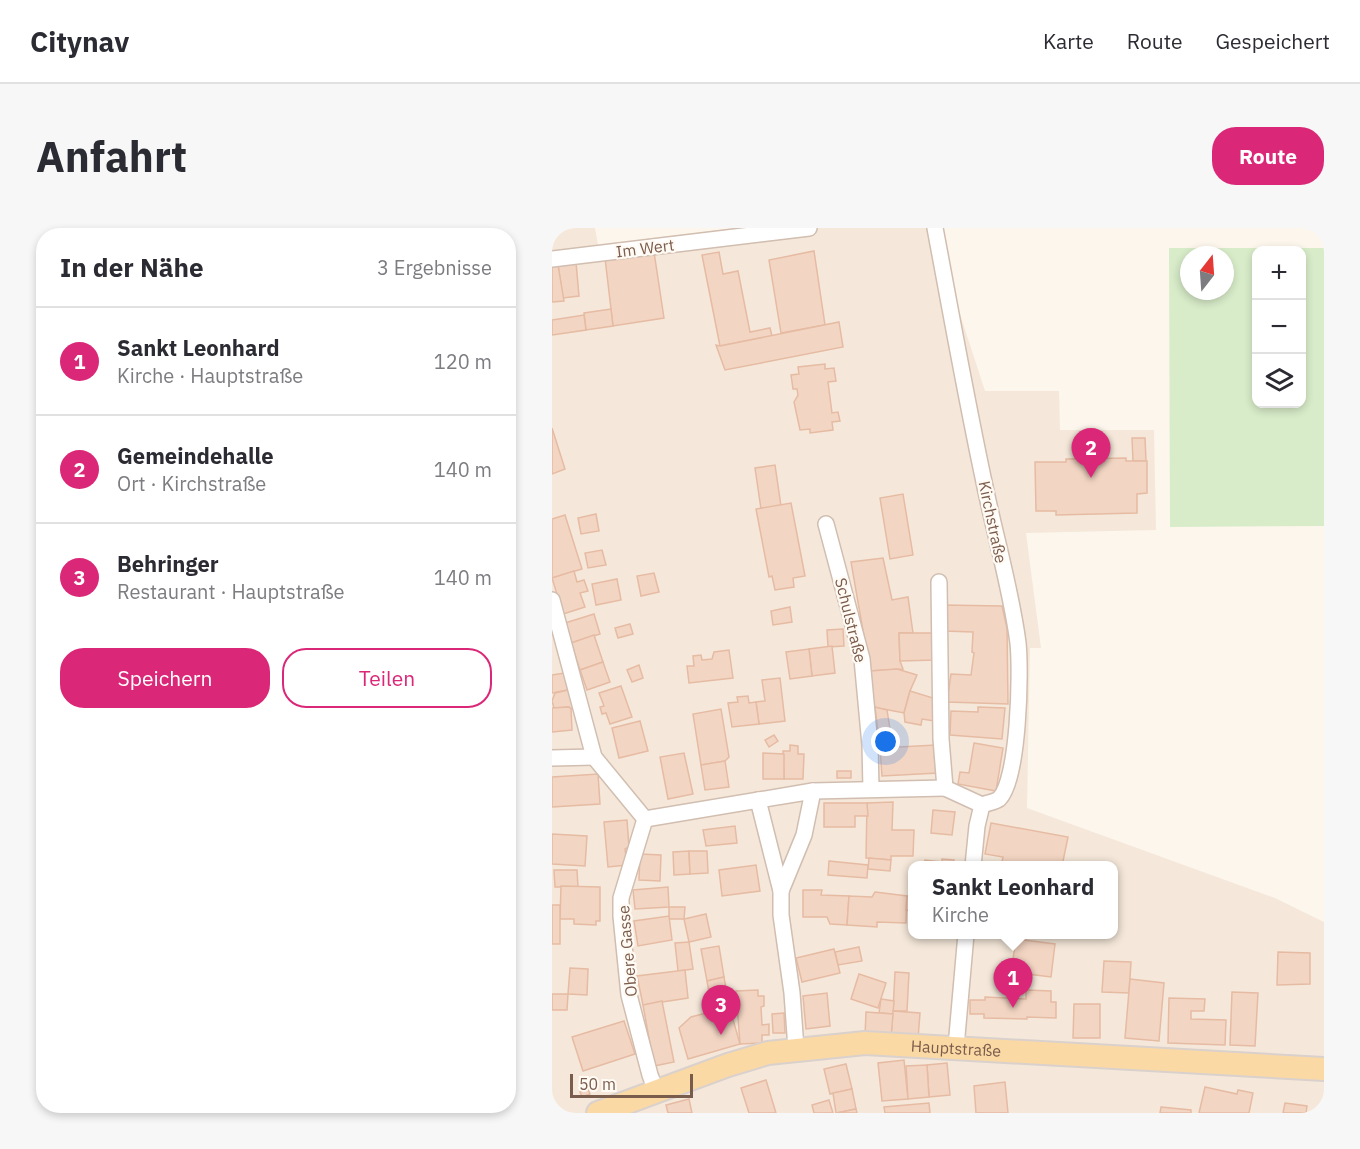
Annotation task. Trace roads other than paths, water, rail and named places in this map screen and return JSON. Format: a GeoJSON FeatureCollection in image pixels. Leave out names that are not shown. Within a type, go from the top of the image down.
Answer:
{"type":"FeatureCollection","features":[{"type":"Feature","properties":{"kind":"main road","name":"Hauptstraße"},"geometry":{"type":"LineString","coordinates":[[598,1113],[758,1056],[796,1049],[865,1042],[1324,1070]]}},
{"type":"Feature","properties":{"kind":"street","name":"Im Wert"},"geometry":{"type":"LineString","coordinates":[[552,259],[809,228]]}},
{"type":"Feature","properties":{"kind":"street","name":"Kirchstraße"},"geometry":{"type":"LineString","coordinates":[[935,228],[1018,645],[1019,693],[1014,755],[1006,787],[998,800],[982,805]]}},
{"type":"Feature","properties":{"kind":"street","name":"Schulstraße"},"geometry":{"type":"LineString","coordinates":[[826,524],[862,659],[870,745],[871,789]]}},
{"type":"Feature","properties":{"kind":"street"},"geometry":{"type":"LineString","coordinates":[[939,582],[941,739],[945,788]]}},
{"type":"Feature","properties":{"kind":"street"},"geometry":{"type":"LineString","coordinates":[[552,600],[594,756],[645,819],[813,791],[945,788],[982,805],[974,861]]}},
{"type":"Feature","properties":{"kind":"street"},"geometry":{"type":"LineString","coordinates":[[552,758],[594,756]]}},
{"type":"Feature","properties":{"kind":"street"},"geometry":{"type":"LineString","coordinates":[[781,891],[804,835],[813,791]]}},
{"type":"Feature","properties":{"kind":"street"},"geometry":{"type":"LineString","coordinates":[[758,800],[781,891],[781,915],[792,993],[796,1049]]}},
{"type":"Feature","properties":{"kind":"street","name":"Obere Gasse"},"geometry":{"type":"LineString","coordinates":[[645,819],[621,898],[621,916],[629,995],[656,1091]]}},
{"type":"Feature","properties":{"kind":"street"},"geometry":{"type":"LineString","coordinates":[[956,1047],[966,939]]}},
{"type":"Feature","properties":{"kind":"place","name":"Gemeindehalle"},"geometry":{"type":"Point","coordinates":[1091,478]}},
{"type":"Feature","properties":{"kind":"place","name":"Sankt Leonhard"},"geometry":{"type":"Point","coordinates":[1013,1008]}},
{"type":"Feature","properties":{"kind":"place","name":"Behringer"},"geometry":{"type":"Point","coordinates":[721,1035]}}]}
